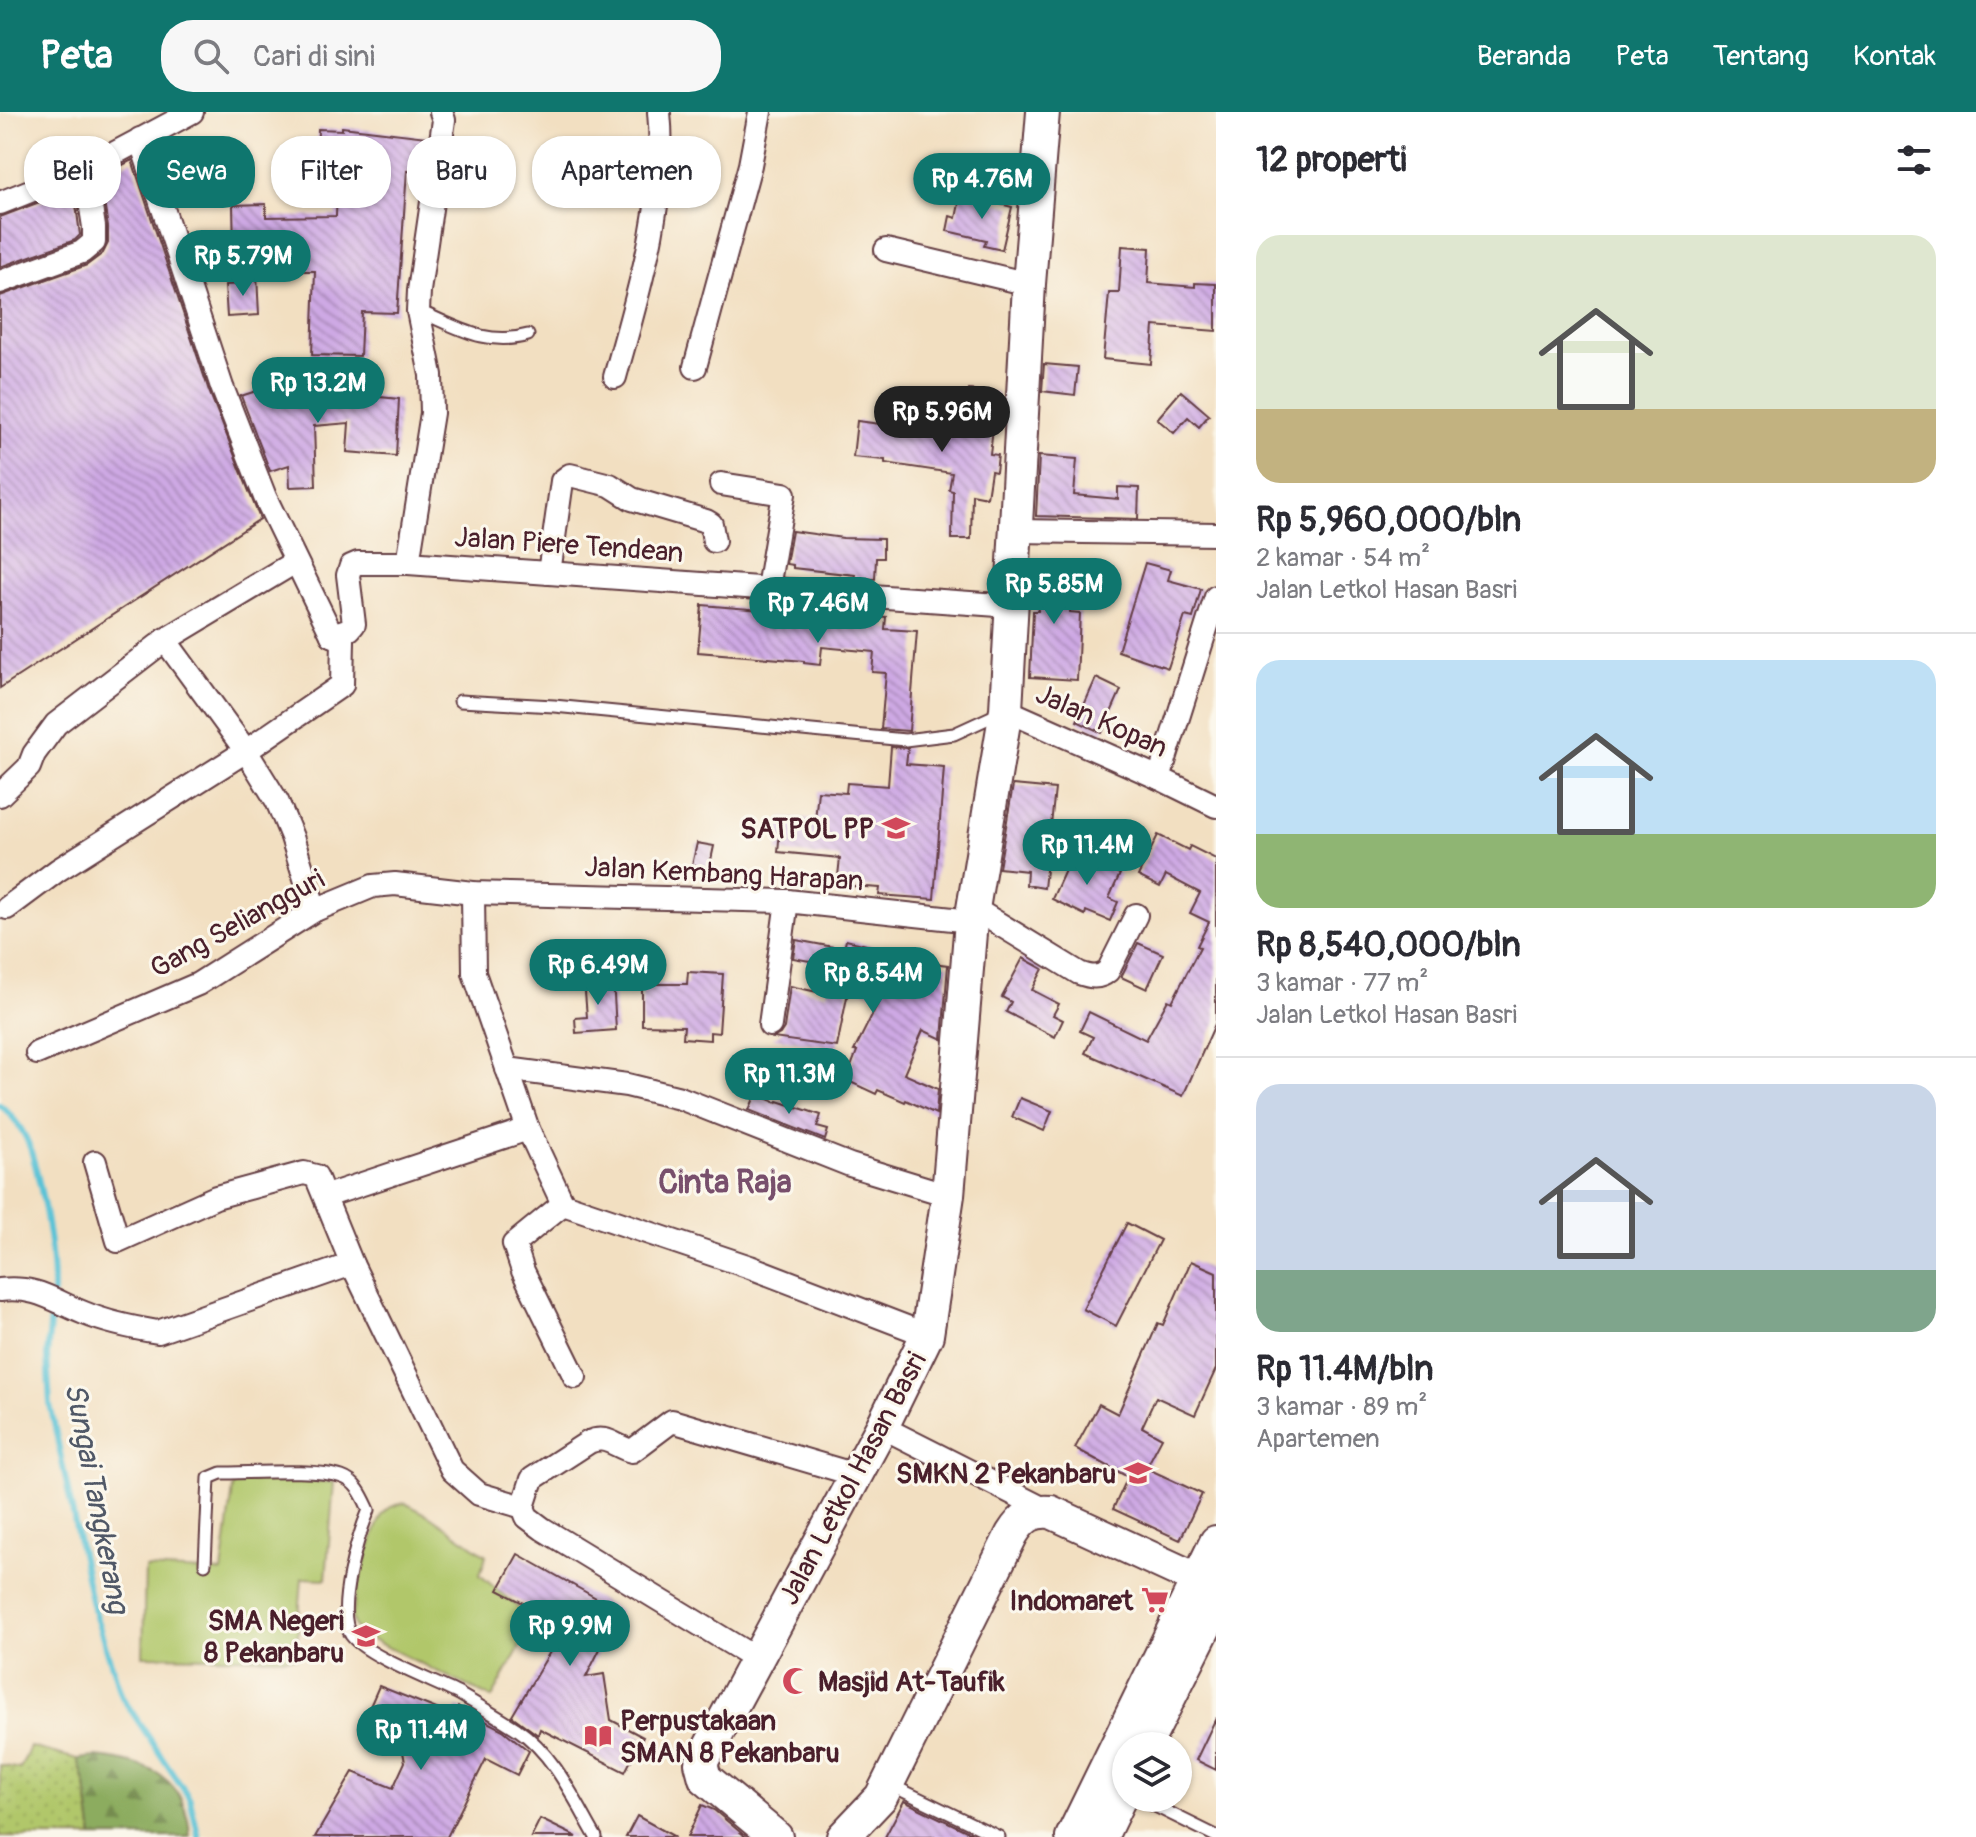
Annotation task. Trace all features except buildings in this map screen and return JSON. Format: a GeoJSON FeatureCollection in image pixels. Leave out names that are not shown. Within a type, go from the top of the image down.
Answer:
{"type":"FeatureCollection","features":[{"type":"Feature","properties":{"kind":"street"},"geometry":{"type":"LineString","coordinates":[[146,136],[192,112]]}},
{"type":"Feature","properties":{"kind":"street"},"geometry":{"type":"LineString","coordinates":[[408,563],[432,413],[431,375],[418,311],[444,120],[441,112]]}},
{"type":"Feature","properties":{"kind":"street"},"geometry":{"type":"LineString","coordinates":[[615,377],[649,256],[658,182],[659,112]]}},
{"type":"Feature","properties":{"kind":"street"},"geometry":{"type":"LineString","coordinates":[[695,367],[750,165],[760,112]]}},
{"type":"Feature","properties":{"kind":"street","name":"Jalan Letkol Hasan Basri"},"geometry":{"type":"LineString","coordinates":[[776,1837],[705,1778],[701,1763],[882,1427],[927,1335],[948,1195],[972,914],[1006,710],[1029,284],[1043,112]]}},
{"type":"Feature","properties":{"kind":"street"},"geometry":{"type":"LineString","coordinates":[[0,203],[24,193]]}},
{"type":"Feature","properties":{"kind":"street"},"geometry":{"type":"LineString","coordinates":[[0,282],[89,248],[95,235],[91,208]]}},
{"type":"Feature","properties":{"kind":"street"},"geometry":{"type":"LineString","coordinates":[[7,908],[58,870],[246,751],[342,685],[343,640],[332,635],[265,497],[222,387],[163,208]]}},
{"type":"Feature","properties":{"kind":"street"},"geometry":{"type":"LineString","coordinates":[[886,250],[1029,284]]}},
{"type":"Feature","properties":{"kind":"street"},"geometry":{"type":"LineString","coordinates":[[549,573],[562,481],[570,475],[610,485],[632,499],[709,522],[714,541]]}},
{"type":"Feature","properties":{"kind":"street"},"geometry":{"type":"LineString","coordinates":[[721,484],[784,494],[768,588]]}},
{"type":"Feature","properties":{"kind":"street"},"geometry":{"type":"LineString","coordinates":[[1017,531],[1216,534]]}},
{"type":"Feature","properties":{"kind":"street"},"geometry":{"type":"LineString","coordinates":[[0,795],[29,767],[34,754],[56,724],[165,640],[295,562]]}},
{"type":"Feature","properties":{"kind":"street","name":"Jalan Piere Tendean"},"geometry":{"type":"LineString","coordinates":[[332,635],[350,629],[354,624],[348,575],[351,566],[358,563],[408,563],[1012,606]]}},
{"type":"Feature","properties":{"kind":"street"},"geometry":{"type":"LineString","coordinates":[[1159,778],[1216,597]]}},
{"type":"Feature","properties":{"kind":"street"},"geometry":{"type":"LineString","coordinates":[[165,640],[246,751],[277,801],[315,910]]}},
{"type":"Feature","properties":{"kind":"street","name":"Jalan Kopan"},"geometry":{"type":"LineString","coordinates":[[1006,710],[1216,806]]}},
{"type":"Feature","properties":{"kind":"street","name":"Gang Seliangguri"},"geometry":{"type":"LineString","coordinates":[[37,1053],[198,984],[315,910],[373,886],[395,884],[473,893]]}},
{"type":"Feature","properties":{"kind":"street"},"geometry":{"type":"LineString","coordinates":[[473,893],[474,973],[528,1129],[563,1204],[750,1267],[927,1335]]}},
{"type":"Feature","properties":{"kind":"street","name":"Jalan Kembang Harapan"},"geometry":{"type":"LineString","coordinates":[[473,893],[787,901],[972,914]]}},
{"type":"Feature","properties":{"kind":"street"},"geometry":{"type":"LineString","coordinates":[[770,1025],[787,901]]}},
{"type":"Feature","properties":{"kind":"street"},"geometry":{"type":"LineString","coordinates":[[972,914],[1089,977],[1102,976],[1108,971],[1136,915]]}},
{"type":"Feature","properties":{"kind":"street"},"geometry":{"type":"LineString","coordinates":[[507,1069],[627,1085],[680,1098],[850,1165],[948,1195]]}},
{"type":"Feature","properties":{"kind":"street"},"geometry":{"type":"LineString","coordinates":[[326,1196],[528,1129]]}},
{"type":"Feature","properties":{"kind":"street"},"geometry":{"type":"LineString","coordinates":[[95,1162],[118,1241],[216,1197],[304,1173],[316,1176],[352,1264],[452,1470],[479,1494],[523,1507]]}},
{"type":"Feature","properties":{"kind":"street"},"geometry":{"type":"LineString","coordinates":[[563,1204],[514,1244],[523,1271],[575,1377]]}},
{"type":"Feature","properties":{"kind":"street"},"geometry":{"type":"LineString","coordinates":[[0,1290],[36,1290],[86,1314],[127,1327],[158,1332],[352,1264]]}},
{"type":"Feature","properties":{"kind":"street"},"geometry":{"type":"LineString","coordinates":[[755,1658],[527,1517],[523,1507],[532,1479],[599,1438],[632,1451],[672,1421],[856,1475]]}},
{"type":"Feature","properties":{"kind":"street"},"geometry":{"type":"LineString","coordinates":[[882,1427],[1051,1512],[1166,1565],[1208,1600]]}},
{"type":"Feature","properties":{"kind":"street"},"geometry":{"type":"LineString","coordinates":[[843,1837],[881,1797],[1020,1521],[1030,1514],[1051,1512]]}},
{"type":"Feature","properties":{"kind":"street"},"geometry":{"type":"LineString","coordinates":[[1151,1732],[1208,1600],[1216,1542]]}},
{"type":"Feature","properties":{"kind":"street"},"geometry":{"type":"LineString","coordinates":[[1148,1732],[1208,1600]]}},
{"type":"Feature","properties":{"kind":"street"},"geometry":{"type":"LineString","coordinates":[[1072,1837],[1112,1799]]}},
{"type":"Feature","properties":{"kind":"street"},"geometry":{"type":"LineString","coordinates":[[1101,1837],[1112,1812]]}},
{"type":"Feature","properties":{"kind":"lane"},"geometry":{"type":"LineString","coordinates":[[418,311],[493,340],[511,340],[528,335]]}},
{"type":"Feature","properties":{"kind":"lane"},"geometry":{"type":"LineString","coordinates":[[460,701],[554,706],[905,740],[954,734],[1006,710]]}},
{"type":"Feature","properties":{"kind":"lane"},"geometry":{"type":"LineString","coordinates":[[205,1564],[209,1478],[221,1473],[320,1474],[344,1478],[360,1491],[369,1510],[357,1538],[345,1611],[351,1635],[371,1650],[459,1694],[519,1730],[553,1766],[596,1837]]}},
{"type":"Feature","properties":{"kind":"lane"},"geometry":{"type":"LineString","coordinates":[[888,1784],[999,1837]]}},
{"type":"Feature","properties":{"kind":"lane"},"geometry":{"type":"LineString","coordinates":[[1170,1812],[1216,1836]]}},
{"type":"Feature","properties":{"kind":"green space"},"geometry":{"type":"Polygon","coordinates":[[[234,1481],[334,1482],[326,1579],[302,1578],[296,1658],[143,1656],[145,1568],[222,1572],[234,1481]]]}},
{"type":"Feature","properties":{"kind":"green space"},"geometry":{"type":"Polygon","coordinates":[[[405,1503],[430,1516],[486,1555],[480,1575],[534,1621],[492,1698],[366,1637],[354,1624],[355,1599],[380,1521],[387,1509],[405,1503]]]}},
{"type":"Feature","properties":{"kind":"green space"},"geometry":{"type":"Polygon","coordinates":[[[30,1747],[78,1759],[86,1785],[93,1837],[0,1837],[0,1765],[20,1769],[30,1747]]]}},
{"type":"Feature","properties":{"kind":"green space"},"geometry":{"type":"Polygon","coordinates":[[[96,1757],[133,1763],[162,1776],[182,1800],[190,1837],[93,1837],[86,1785],[78,1759],[96,1757]]]}},
{"type":"Feature","properties":{"kind":"waterway","name":"Sungai Tangkerang"},"geometry":{"type":"LineString","coordinates":[[0,1105],[19,1126],[31,1151],[47,1222],[53,1293]]}},
{"type":"Feature","properties":{"kind":"waterway","name":"Sungai Tangkerang"},"geometry":{"type":"LineString","coordinates":[[52,1304],[47,1356],[50,1404],[91,1601],[122,1697],[190,1799],[199,1837]]}},
{"type":"Feature","properties":{"kind":"place","name":"SATPOL PP"},"geometry":{"type":"Point","coordinates":[896,828]}},
{"type":"Feature","properties":{"kind":"place","name":"SMKN 2 Pekanbaru"},"geometry":{"type":"Point","coordinates":[1138,1473]}},
{"type":"Feature","properties":{"kind":"place","name":"Indomaret"},"geometry":{"type":"Point","coordinates":[1155,1600]}},
{"type":"Feature","properties":{"kind":"place","name":"SMA Negeri 8 Pekanbaru"},"geometry":{"type":"Point","coordinates":[366,1636]}},
{"type":"Feature","properties":{"kind":"place","name":"Masjid At-Taufik"},"geometry":{"type":"Point","coordinates":[796,1681]}},
{"type":"Feature","properties":{"kind":"place","name":"Perpustakaan SMAN 8 Pekanbaru"},"geometry":{"type":"Point","coordinates":[598,1736]}},
{"type":"Feature","properties":{"kind":"district","name":"Cinta Raja"},"geometry":{"type":"Point","coordinates":[725,1182]}}]}
